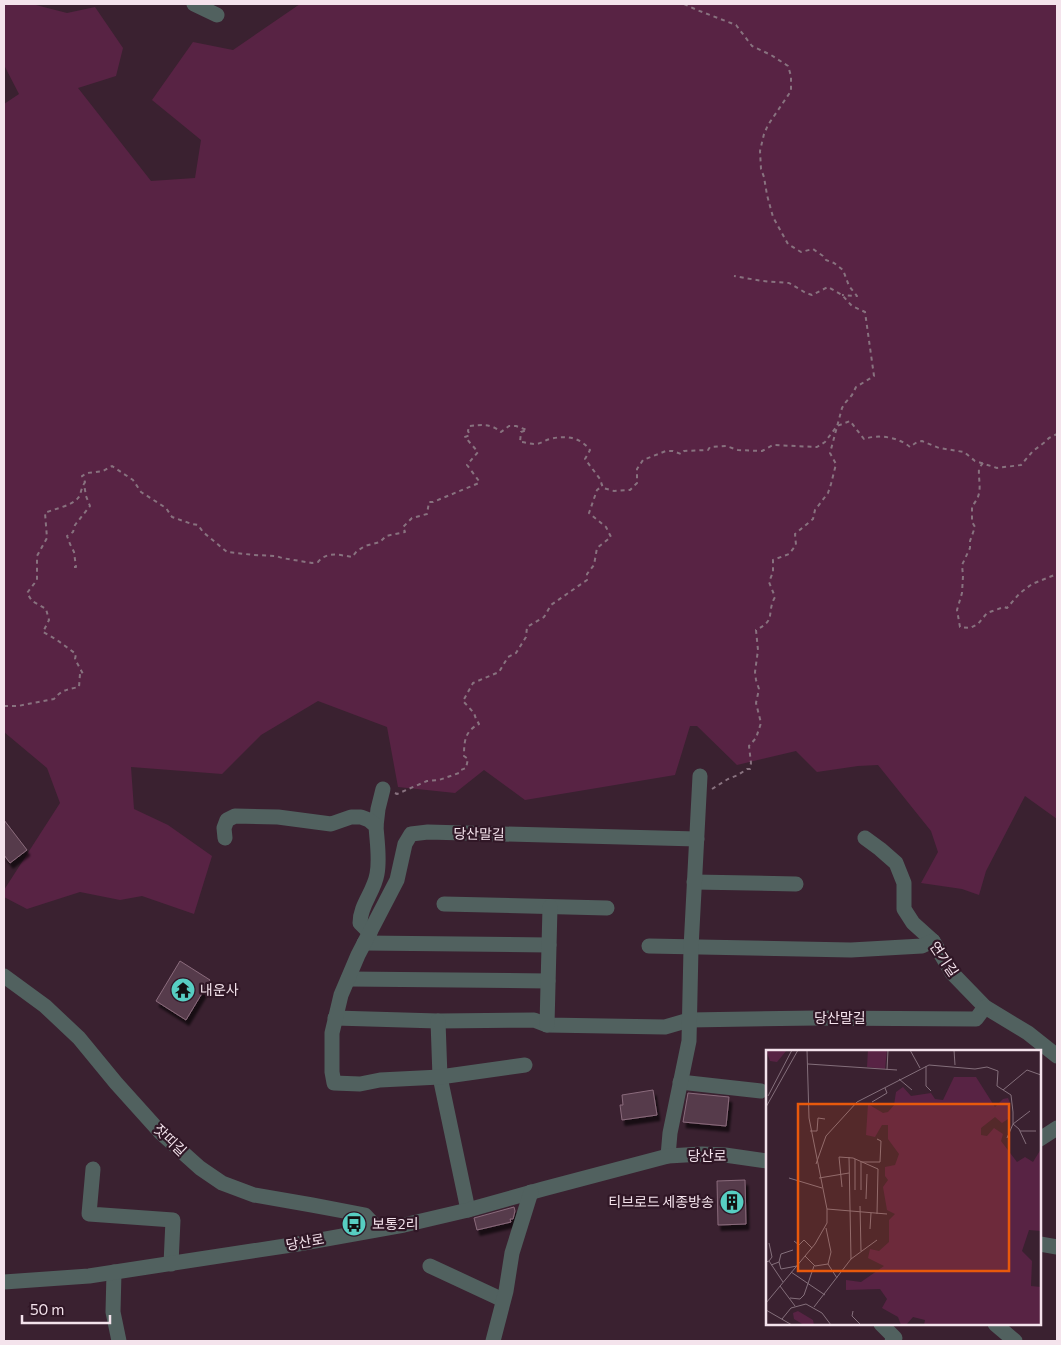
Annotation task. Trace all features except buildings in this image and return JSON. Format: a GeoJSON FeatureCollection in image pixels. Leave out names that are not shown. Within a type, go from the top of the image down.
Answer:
{"type":"FeatureCollection","features":[{"type":"Feature","properties":{"kind":"street"},"geometry":{"type":"LineString","coordinates":[[194,4],[217,14]]}},
{"type":"Feature","properties":{"kind":"street"},"geometry":{"type":"LineString","coordinates":[[668,1156],[670,1133],[689,1041],[691,948],[700,776]]}},
{"type":"Feature","properties":{"kind":"street"},"geometry":{"type":"LineString","coordinates":[[383,790],[376,826],[377,876],[360,913],[360,923],[367,938],[341,995],[332,1034],[332,1072],[334,1083],[360,1084],[380,1080],[440,1077],[525,1065]]}},
{"type":"Feature","properties":{"kind":"street"},"geometry":{"type":"LineString","coordinates":[[225,838],[224,828],[227,820],[235,816],[278,818],[330,824],[352,817],[361,817],[369,820],[376,826]]}},
{"type":"Feature","properties":{"kind":"street","name":"당산말길"},"geometry":{"type":"LineString","coordinates":[[367,938],[397,880],[405,844],[411,834],[428,832],[697,839]]}},
{"type":"Feature","properties":{"kind":"street","name":"연기길"},"geometry":{"type":"LineString","coordinates":[[865,838],[896,864],[904,883],[904,909],[914,923],[933,941],[952,973],[985,1007],[1028,1033],[1057,1056]]}},
{"type":"Feature","properties":{"kind":"street"},"geometry":{"type":"LineString","coordinates":[[694,882],[796,884]]}},
{"type":"Feature","properties":{"kind":"street"},"geometry":{"type":"LineString","coordinates":[[444,904],[607,908]]}},
{"type":"Feature","properties":{"kind":"street"},"geometry":{"type":"LineString","coordinates":[[335,1018],[438,1021],[534,1020],[547,1025],[550,907]]}},
{"type":"Feature","properties":{"kind":"street"},"geometry":{"type":"LineString","coordinates":[[367,938],[549,944]]}},
{"type":"Feature","properties":{"kind":"street"},"geometry":{"type":"LineString","coordinates":[[649,946],[851,950],[922,946],[933,941]]}},
{"type":"Feature","properties":{"kind":"street","name":"잣띠길"},"geometry":{"type":"LineString","coordinates":[[4,976],[45,1006],[78,1038],[161,1133],[200,1168],[222,1183],[254,1196],[312,1204],[365,1215],[378,1229]]}},
{"type":"Feature","properties":{"kind":"street"},"geometry":{"type":"LineString","coordinates":[[348,979],[548,981]]}},
{"type":"Feature","properties":{"kind":"street","name":"당산말길"},"geometry":{"type":"LineString","coordinates":[[547,1025],[665,1027],[689,1020],[827,1018],[976,1019],[985,1007]]}},
{"type":"Feature","properties":{"kind":"street"},"geometry":{"type":"LineString","coordinates":[[438,1021],[440,1077],[468,1210]]}},
{"type":"Feature","properties":{"kind":"street"},"geometry":{"type":"LineString","coordinates":[[680,1082],[761,1091]]}},
{"type":"Feature","properties":{"kind":"street"},"geometry":{"type":"LineString","coordinates":[[1041,1138],[1057,1128]]}},
{"type":"Feature","properties":{"kind":"street","name":"당산로"},"geometry":{"type":"LineString","coordinates":[[4,1282],[80,1277],[171,1264],[378,1229],[468,1210],[668,1156],[725,1155],[766,1161]]}},
{"type":"Feature","properties":{"kind":"street"},"geometry":{"type":"LineString","coordinates":[[92,1170],[89,1214],[173,1220],[171,1264]]}},
{"type":"Feature","properties":{"kind":"street"},"geometry":{"type":"LineString","coordinates":[[493,1341],[512,1253],[531,1192]]}},
{"type":"Feature","properties":{"kind":"street"},"geometry":{"type":"LineString","coordinates":[[1041,1244],[1057,1247]]}},
{"type":"Feature","properties":{"kind":"street"},"geometry":{"type":"LineString","coordinates":[[430,1266],[503,1300]]}},
{"type":"Feature","properties":{"kind":"street"},"geometry":{"type":"LineString","coordinates":[[114,1272],[113,1312],[119,1341]]}},
{"type":"Feature","properties":{"kind":"street"},"geometry":{"type":"LineString","coordinates":[[882,1325],[895,1338],[892,1341]]}},
{"type":"Feature","properties":{"kind":"street"},"geometry":{"type":"LineString","coordinates":[[996,1325],[1015,1341]]}},
{"type":"Feature","properties":{"kind":"path"},"geometry":{"type":"LineString","coordinates":[[684,4],[736,25],[752,46],[772,55],[788,66],[791,76],[791,91],[768,125],[760,151],[761,169],[773,217],[788,244],[800,252],[813,249],[826,260],[834,263],[843,270],[849,286],[857,296],[842,294],[828,287],[812,295],[789,283],[734,276]]}},
{"type":"Feature","properties":{"kind":"path"},"geometry":{"type":"LineString","coordinates":[[699,795],[750,769],[749,746],[756,738],[761,723],[756,703],[759,690],[755,672],[758,650],[756,630],[766,625],[771,615],[771,608],[775,597],[769,582],[773,572],[773,560],[788,554],[796,546],[794,534],[813,519],[815,510],[828,493],[836,464],[830,453],[842,408],[856,387],[874,376],[865,312],[852,306],[842,294]]}},
{"type":"Feature","properties":{"kind":"path"},"geometry":{"type":"LineString","coordinates":[[74,567],[76,567],[74,552],[68,536],[73,532],[75,525],[90,506],[82,476],[87,473],[103,471],[112,466],[133,480],[141,492],[166,508],[172,517],[198,525],[203,532],[227,552],[318,562],[322,557],[330,554],[352,557],[365,546],[380,542],[386,536],[405,532],[403,527],[412,518],[427,514],[429,502],[479,484],[466,465],[478,452],[465,437],[470,435],[468,431],[469,426],[483,425],[494,427],[501,432],[509,426],[516,426],[527,430],[521,432],[520,442],[537,444],[549,439],[564,438],[584,442],[590,450],[585,459],[600,479],[603,488],[614,491],[630,490],[637,483],[637,469],[643,460],[666,451],[681,454],[684,451],[708,450],[710,447],[716,446],[726,446],[738,450],[762,451],[773,445],[817,447],[825,442],[837,426],[850,421],[864,438],[879,436],[904,442],[910,448],[917,442],[922,441],[940,448],[964,452],[975,461],[997,468],[1021,464],[1033,451],[1057,434]]}},
{"type":"Feature","properties":{"kind":"path"},"geometry":{"type":"LineString","coordinates":[[983,463],[979,468],[978,476],[981,491],[978,500],[972,506],[972,522],[975,528],[970,541],[970,548],[962,565],[962,593],[957,610],[960,627],[970,628],[978,624],[987,613],[1004,607],[1007,608],[1020,593],[1032,584],[1057,574]]}},
{"type":"Feature","properties":{"kind":"path"},"geometry":{"type":"LineString","coordinates":[[4,706],[18,706],[54,700],[65,690],[79,687],[80,674],[83,674],[76,659],[76,654],[43,632],[49,620],[46,609],[32,601],[27,593],[37,580],[37,556],[47,538],[45,513],[71,504],[78,498],[84,484]]}},
{"type":"Feature","properties":{"kind":"path"},"geometry":{"type":"LineString","coordinates":[[383,790],[398,794],[427,780],[439,780],[459,773],[466,768],[468,759],[464,756],[464,743],[470,728],[479,724],[474,713],[463,702],[473,683],[499,672],[508,657],[516,654],[526,637],[527,627],[544,617],[551,605],[587,580],[587,574],[594,564],[597,548],[611,536],[606,527],[589,513],[597,490],[602,484]]}},
{"type":"Feature","properties":{"kind":"shaded area"},"geometry":{"type":"Polygon","coordinates":[[[4,4],[32,4],[67,13],[95,7],[123,48],[116,76],[78,88],[151,181],[195,178],[201,140],[152,100],[193,42],[233,50],[300,4],[1057,4],[1057,819],[1025,796],[986,871],[979,895],[962,889],[921,883],[938,852],[931,831],[878,765],[817,772],[796,751],[737,765],[697,726],[690,726],[675,775],[525,800],[484,770],[455,793],[398,787],[387,727],[318,701],[261,735],[222,774],[131,767],[134,809],[168,825],[212,856],[194,914],[142,896],[120,900],[80,892],[27,909],[4,897],[4,890],[60,803],[47,768],[4,732],[4,104],[19,94],[4,65],[4,4]]]}},
{"type":"Feature","properties":{"kind":"place","name":"내운사"},"geometry":{"type":"Point","coordinates":[183,990]}},
{"type":"Feature","properties":{"kind":"place","name":"티브로드 세종방송"},"geometry":{"type":"Point","coordinates":[732,1202]}},
{"type":"Feature","properties":{"kind":"place","name":"보통2리"},"geometry":{"type":"Point","coordinates":[354,1224]}}]}
